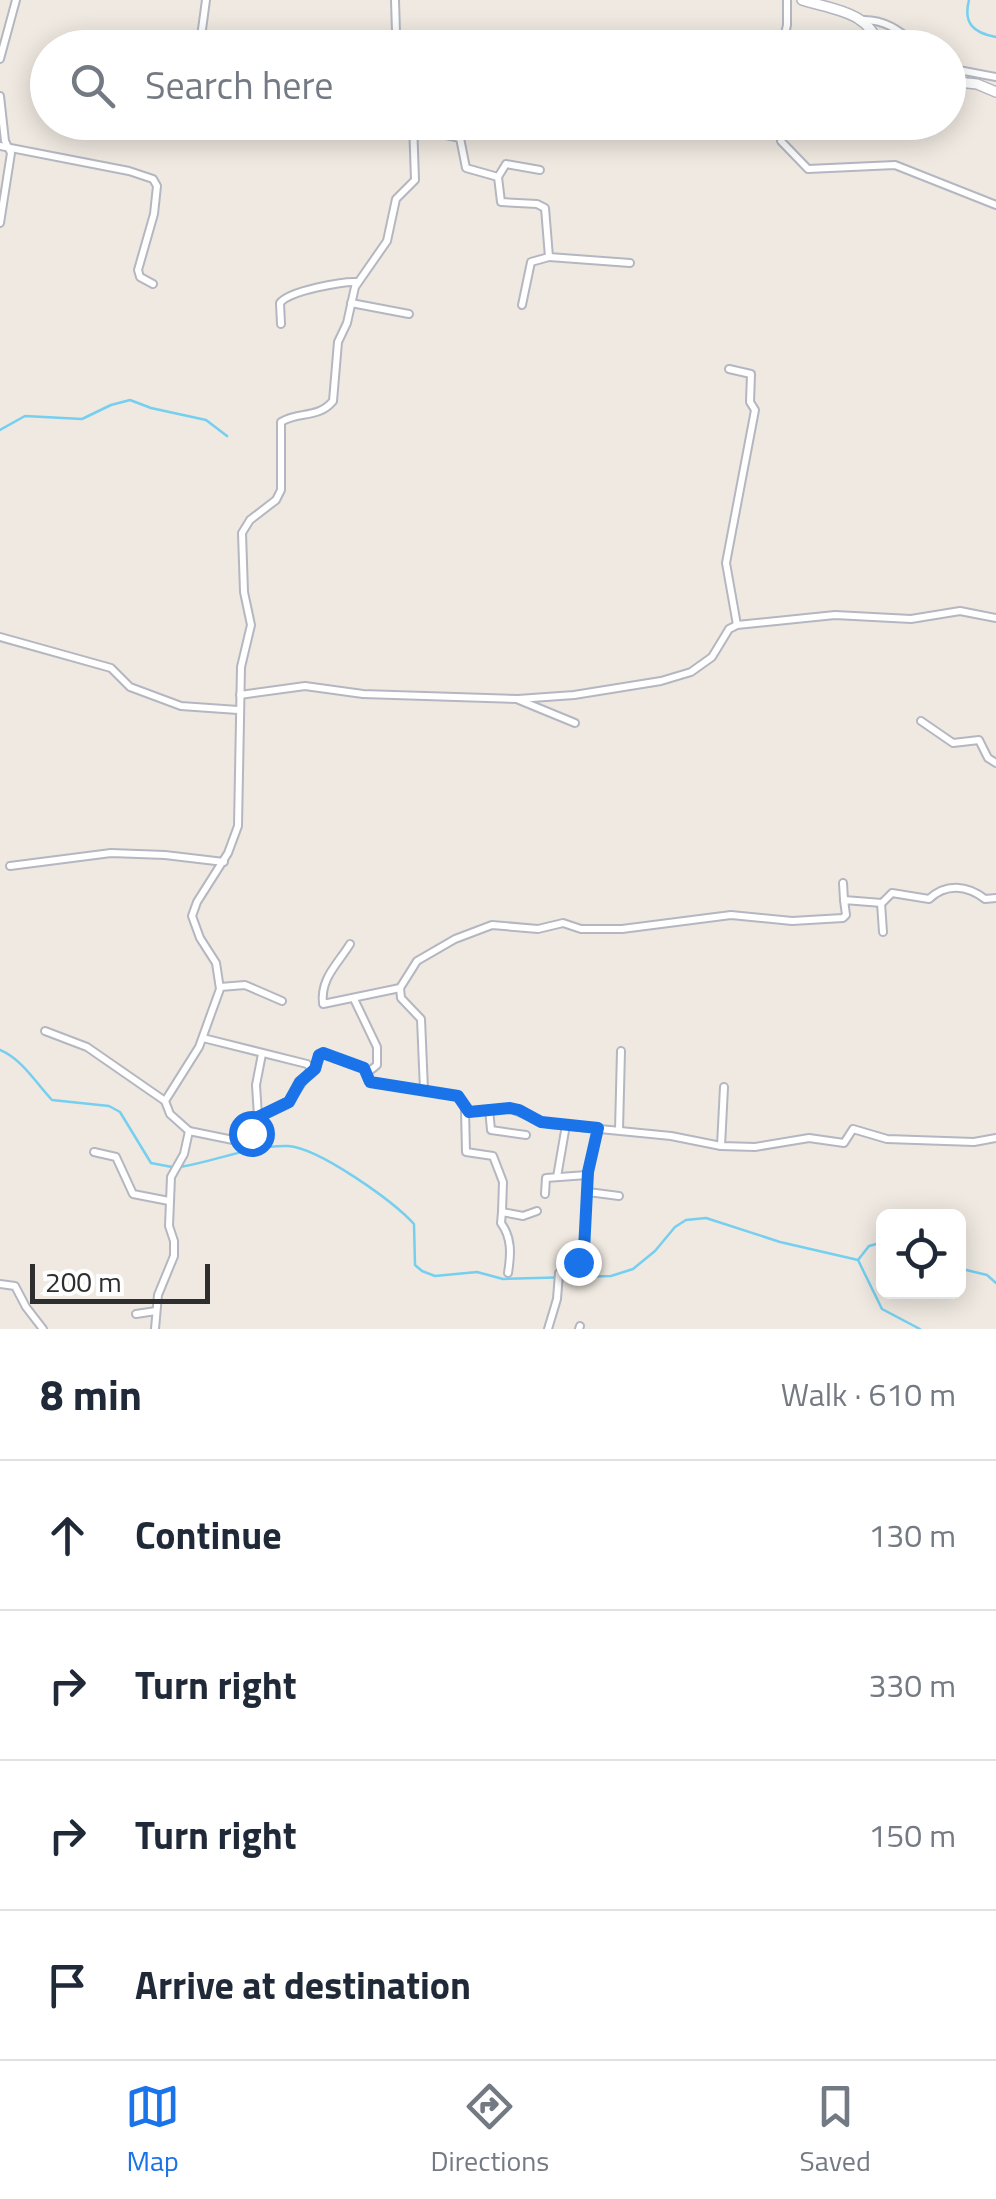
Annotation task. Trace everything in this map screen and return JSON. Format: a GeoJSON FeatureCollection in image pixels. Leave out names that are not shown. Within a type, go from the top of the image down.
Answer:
{"type":"FeatureCollection","features":[{"type":"Feature","properties":{"kind":"street"},"geometry":{"type":"LineString","coordinates":[[0,59],[16,0]]}},
{"type":"Feature","properties":{"kind":"street"},"geometry":{"type":"LineString","coordinates":[[202,30],[206,0]]}},
{"type":"Feature","properties":{"kind":"street"},"geometry":{"type":"LineString","coordinates":[[394,0],[398,30]]}},
{"type":"Feature","properties":{"kind":"street"},"geometry":{"type":"LineString","coordinates":[[786,0],[786,30]]}},
{"type":"Feature","properties":{"kind":"street"},"geometry":{"type":"LineString","coordinates":[[802,0],[862,20],[882,21],[895,30]]}},
{"type":"Feature","properties":{"kind":"street"},"geometry":{"type":"LineString","coordinates":[[862,20],[874,30]]}},
{"type":"Feature","properties":{"kind":"street"},"geometry":{"type":"LineString","coordinates":[[966,71],[996,77]]}},
{"type":"Feature","properties":{"kind":"street"},"geometry":{"type":"LineString","coordinates":[[966,83],[996,92]]}},
{"type":"Feature","properties":{"kind":"street"},"geometry":{"type":"LineString","coordinates":[[0,96],[4,147],[10,159],[0,223]]}},
{"type":"Feature","properties":{"kind":"street"},"geometry":{"type":"LineString","coordinates":[[262,1054],[256,1085],[258,1117],[244,1141],[190,1130],[175,1121],[166,1108],[165,1101],[203,1038],[220,987],[216,963],[196,931],[192,916],[224,862],[238,826],[238,710],[243,650],[252,625],[244,592],[242,533],[281,490],[283,418],[316,414],[333,401],[338,342],[358,282],[387,241],[396,200],[414,184],[413,140]]}},
{"type":"Feature","properties":{"kind":"street"},"geometry":{"type":"LineString","coordinates":[[460,140],[466,168],[498,177]]}},
{"type":"Feature","properties":{"kind":"street"},"geometry":{"type":"LineString","coordinates":[[782,140],[808,169],[895,165],[996,205]]}},
{"type":"Feature","properties":{"kind":"street"},"geometry":{"type":"LineString","coordinates":[[4,147],[153,179],[157,186],[154,214],[138,270],[140,277],[153,284]]}},
{"type":"Feature","properties":{"kind":"street"},"geometry":{"type":"LineString","coordinates":[[540,170],[506,164],[498,177],[500,202],[545,208],[549,257]]}},
{"type":"Feature","properties":{"kind":"street"},"geometry":{"type":"LineString","coordinates":[[522,306],[535,258],[630,263]]}},
{"type":"Feature","properties":{"kind":"street"},"geometry":{"type":"LineString","coordinates":[[281,324],[280,303],[286,296],[328,287],[341,280],[358,282]]}},
{"type":"Feature","properties":{"kind":"street"},"geometry":{"type":"LineString","coordinates":[[351,303],[409,314]]}},
{"type":"Feature","properties":{"kind":"street"},"geometry":{"type":"LineString","coordinates":[[729,369],[752,374],[750,400],[755,410],[726,563],[737,625]]}},
{"type":"Feature","properties":{"kind":"street"},"geometry":{"type":"LineString","coordinates":[[240,695],[305,686],[363,694],[518,699],[588,693],[682,676],[706,664],[728,628],[737,625],[835,615],[911,619],[960,611],[996,618]]}},
{"type":"Feature","properties":{"kind":"street"},"geometry":{"type":"LineString","coordinates":[[0,637],[111,668],[130,687],[181,706],[238,710]]}},
{"type":"Feature","properties":{"kind":"street"},"geometry":{"type":"LineString","coordinates":[[518,699],[574,723]]}},
{"type":"Feature","properties":{"kind":"street"},"geometry":{"type":"LineString","coordinates":[[921,721],[952,743],[978,740],[988,758],[996,763]]}},
{"type":"Feature","properties":{"kind":"street"},"geometry":{"type":"LineString","coordinates":[[10,866],[110,853],[166,854],[224,862]]}},
{"type":"Feature","properties":{"kind":"street"},"geometry":{"type":"LineString","coordinates":[[424,1091],[421,1019],[401,998],[400,988],[417,962],[455,939],[492,925],[538,929],[563,923],[581,929],[622,930],[731,914],[799,921],[844,917],[843,882]]}},
{"type":"Feature","properties":{"kind":"street"},"geometry":{"type":"LineString","coordinates":[[883,932],[881,903],[890,893],[929,899],[941,889],[970,888],[985,899],[996,898]]}},
{"type":"Feature","properties":{"kind":"street"},"geometry":{"type":"LineString","coordinates":[[844,900],[881,903]]}},
{"type":"Feature","properties":{"kind":"street"},"geometry":{"type":"LineString","coordinates":[[350,944],[332,965],[322,1000],[328,1005],[400,988]]}},
{"type":"Feature","properties":{"kind":"street"},"geometry":{"type":"LineString","coordinates":[[220,987],[246,985],[282,1001]]}},
{"type":"Feature","properties":{"kind":"street"},"geometry":{"type":"LineString","coordinates":[[354,999],[380,1054],[377,1065],[366,1073]]}},
{"type":"Feature","properties":{"kind":"street"},"geometry":{"type":"LineString","coordinates":[[45,1031],[87,1047],[165,1101]]}},
{"type":"Feature","properties":{"kind":"street"},"geometry":{"type":"LineString","coordinates":[[203,1038],[307,1064],[313,1071]]}},
{"type":"Feature","properties":{"kind":"street"},"geometry":{"type":"LineString","coordinates":[[619,1130],[621,1051]]}},
{"type":"Feature","properties":{"kind":"street"},"geometry":{"type":"LineString","coordinates":[[258,1117],[286,1104],[323,1053],[361,1066],[370,1082],[458,1096],[465,1109],[466,1152],[493,1156],[503,1182],[501,1223],[510,1236],[508,1274]]}},
{"type":"Feature","properties":{"kind":"street"},"geometry":{"type":"LineString","coordinates":[[721,1146],[724,1088]]}},
{"type":"Feature","properties":{"kind":"street"},"geometry":{"type":"LineString","coordinates":[[465,1109],[519,1110],[536,1120],[721,1146],[755,1147],[810,1138],[844,1143],[853,1129],[888,1139],[974,1142],[996,1138]]}},
{"type":"Feature","properties":{"kind":"street"},"geometry":{"type":"LineString","coordinates":[[489,1109],[491,1130],[526,1135]]}},
{"type":"Feature","properties":{"kind":"street"},"geometry":{"type":"LineString","coordinates":[[557,1177],[566,1125]]}},
{"type":"Feature","properties":{"kind":"street"},"geometry":{"type":"LineString","coordinates":[[548,1329],[558,1299],[559,1273],[578,1262],[584,1250],[588,1176],[598,1128]]}},
{"type":"Feature","properties":{"kind":"street"},"geometry":{"type":"LineString","coordinates":[[156,1329],[160,1288],[174,1256],[171,1177],[190,1130]]}},
{"type":"Feature","properties":{"kind":"street"},"geometry":{"type":"LineString","coordinates":[[94,1152],[116,1157],[133,1194],[169,1202]]}},
{"type":"Feature","properties":{"kind":"street"},"geometry":{"type":"LineString","coordinates":[[545,1194],[545,1178],[588,1176]]}},
{"type":"Feature","properties":{"kind":"street"},"geometry":{"type":"LineString","coordinates":[[588,1192],[619,1196]]}},
{"type":"Feature","properties":{"kind":"street"},"geometry":{"type":"LineString","coordinates":[[502,1212],[523,1216],[537,1211]]}},
{"type":"Feature","properties":{"kind":"street"},"geometry":{"type":"LineString","coordinates":[[0,1284],[15,1286],[43,1329]]}},
{"type":"Feature","properties":{"kind":"street"},"geometry":{"type":"LineString","coordinates":[[136,1314],[156,1311]]}},
{"type":"Feature","properties":{"kind":"waterway"},"geometry":{"type":"LineString","coordinates":[[969,0],[967,15],[972,26],[996,37]]}},
{"type":"Feature","properties":{"kind":"waterway"},"geometry":{"type":"LineString","coordinates":[[0,430],[25,416],[82,419],[130,400],[206,420],[227,436]]}},
{"type":"Feature","properties":{"kind":"waterway"},"geometry":{"type":"LineString","coordinates":[[0,1050],[22,1065],[52,1100],[109,1106],[120,1112],[151,1163],[172,1167]]}},
{"type":"Feature","properties":{"kind":"waterway"},"geometry":{"type":"LineString","coordinates":[[180,1167],[274,1146],[288,1146],[318,1156],[390,1202],[414,1224],[415,1265],[435,1276],[477,1272],[503,1279],[611,1276],[633,1269],[686,1220],[706,1218],[780,1242],[858,1260],[882,1309],[920,1329]]}},
{"type":"Feature","properties":{"kind":"waterway"},"geometry":{"type":"LineString","coordinates":[[858,1260],[869,1246],[876,1244]]}},
{"type":"Feature","properties":{"kind":"waterway"},"geometry":{"type":"LineString","coordinates":[[966,1270],[987,1275],[996,1283]]}},
{"type":"Feature","properties":{"kind":"route"},"geometry":{"type":"LineString","coordinates":[[251,1133],[258,1117],[289,1102],[323,1053],[364,1068],[370,1082],[458,1096],[469,1112],[510,1108],[541,1122],[598,1128],[588,1172],[586,1239],[578,1262]]}}]}
